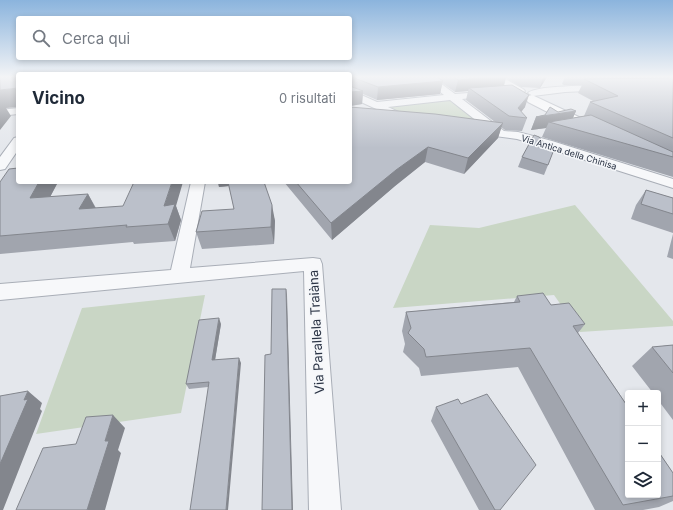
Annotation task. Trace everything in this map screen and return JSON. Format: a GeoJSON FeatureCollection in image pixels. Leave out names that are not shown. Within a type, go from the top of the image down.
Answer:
{"type":"FeatureCollection","features":[{"type":"Feature","properties":{"kind":"street"},"geometry":{"type":"LineString","coordinates":[[365,101],[394,115],[418,122]]}},
{"type":"Feature","properties":{"kind":"street"},"geometry":{"type":"LineString","coordinates":[[375,105],[417,101]]}},
{"type":"Feature","properties":{"kind":"street"},"geometry":{"type":"LineString","coordinates":[[458,101],[500,134]]}},
{"type":"Feature","properties":{"kind":"street"},"geometry":{"type":"LineString","coordinates":[[542,101],[588,127]]}},
{"type":"Feature","properties":{"kind":"street"},"geometry":{"type":"LineString","coordinates":[[0,113],[16,111]]}},
{"type":"Feature","properties":{"kind":"street"},"geometry":{"type":"LineString","coordinates":[[563,129],[588,127]]}},
{"type":"Feature","properties":{"kind":"street","name":"Via Antica della Chinisa"},"geometry":{"type":"LineString","coordinates":[[463,129],[518,136],[548,144],[673,184]]}},
{"type":"Feature","properties":{"kind":"street"},"geometry":{"type":"LineString","coordinates":[[518,136],[548,132]]}},
{"type":"Feature","properties":{"kind":"street"},"geometry":{"type":"LineString","coordinates":[[0,166],[16,144]]}},
{"type":"Feature","properties":{"kind":"street"},"geometry":{"type":"LineString","coordinates":[[179,275],[198,184]]}},
{"type":"Feature","properties":{"kind":"street","name":"Via Parallela Traiàna"},"geometry":{"type":"LineString","coordinates":[[0,292],[313,264],[325,510]]}},
{"type":"Feature","properties":{"kind":"green space"},"geometry":{"type":"Polygon","coordinates":[[[433,101],[452,101],[486,128],[413,119],[384,106],[433,101]]]}},
{"type":"Feature","properties":{"kind":"green space"},"geometry":{"type":"Polygon","coordinates":[[[575,205],[673,321],[673,326],[580,332],[554,295],[393,308],[430,225],[479,228],[575,205]]]}},
{"type":"Feature","properties":{"kind":"green space"},"geometry":{"type":"Polygon","coordinates":[[[205,295],[181,413],[36,434],[82,308],[205,295]]]}},
{"type":"Feature","properties":{"kind":"building"},"geometry":{"type":"Polygon","coordinates":[[[487,101],[524,101],[518,108],[527,118],[509,116],[487,101]]]}},
{"type":"Feature","properties":{"kind":"building"},"geometry":{"type":"Polygon","coordinates":[[[673,101],[673,138],[590,102],[673,101]]]}},
{"type":"Feature","properties":{"kind":"building"},"geometry":{"type":"Polygon","coordinates":[[[352,107],[435,114],[503,123],[468,158],[428,147],[396,170],[331,223],[298,184],[352,184],[352,107]]]}},
{"type":"Feature","properties":{"kind":"building"},"geometry":{"type":"Polygon","coordinates":[[[550,107],[558,112],[571,109],[576,111],[536,117],[545,115],[550,107]]]}},
{"type":"Feature","properties":{"kind":"building"},"geometry":{"type":"Polygon","coordinates":[[[591,115],[673,152],[673,157],[549,122],[591,115]]]}},
{"type":"Feature","properties":{"kind":"building"},"geometry":{"type":"Polygon","coordinates":[[[534,135],[539,137],[553,152],[548,165],[522,157],[534,135]]]}},
{"type":"Feature","properties":{"kind":"building"},"geometry":{"type":"Polygon","coordinates":[[[16,168],[16,184],[38,184],[30,198],[88,194],[79,209],[123,206],[133,184],[171,184],[164,206],[175,204],[168,224],[126,227],[127,225],[0,236],[0,182],[9,169],[16,168]]]}},
{"type":"Feature","properties":{"kind":"building"},"geometry":{"type":"Polygon","coordinates":[[[228,184],[265,184],[272,205],[271,227],[196,232],[202,211],[234,209],[228,184]]]}},
{"type":"Feature","properties":{"kind":"building"},"geometry":{"type":"Polygon","coordinates":[[[646,190],[673,198],[673,214],[641,204],[646,190]]]}},
{"type":"Feature","properties":{"kind":"building"},"geometry":{"type":"Polygon","coordinates":[[[272,289],[286,289],[292,510],[262,510],[265,355],[271,354],[272,289]]]}},
{"type":"Feature","properties":{"kind":"building"},"geometry":{"type":"Polygon","coordinates":[[[543,293],[551,305],[569,303],[585,324],[573,326],[625,403],[625,498],[661,498],[661,455],[673,473],[673,496],[623,505],[530,348],[426,357],[424,349],[408,333],[411,328],[406,312],[520,302],[517,296],[543,293]]]}},
{"type":"Feature","properties":{"kind":"building"},"geometry":{"type":"Polygon","coordinates":[[[219,318],[212,360],[239,358],[226,510],[190,510],[209,382],[186,384],[199,320],[219,318]]]}},
{"type":"Feature","properties":{"kind":"building"},"geometry":{"type":"Polygon","coordinates":[[[673,345],[673,373],[652,347],[673,345]]]}},
{"type":"Feature","properties":{"kind":"building"},"geometry":{"type":"Polygon","coordinates":[[[28,391],[24,400],[28,399],[0,464],[0,396],[28,391]]]}},
{"type":"Feature","properties":{"kind":"building"},"geometry":{"type":"Polygon","coordinates":[[[487,394],[536,465],[500,510],[495,510],[436,407],[458,399],[461,404],[487,394]]]}},
{"type":"Feature","properties":{"kind":"building"},"geometry":{"type":"Polygon","coordinates":[[[113,415],[105,441],[109,441],[87,510],[16,510],[43,448],[76,444],[86,417],[113,415]]]}}]}
